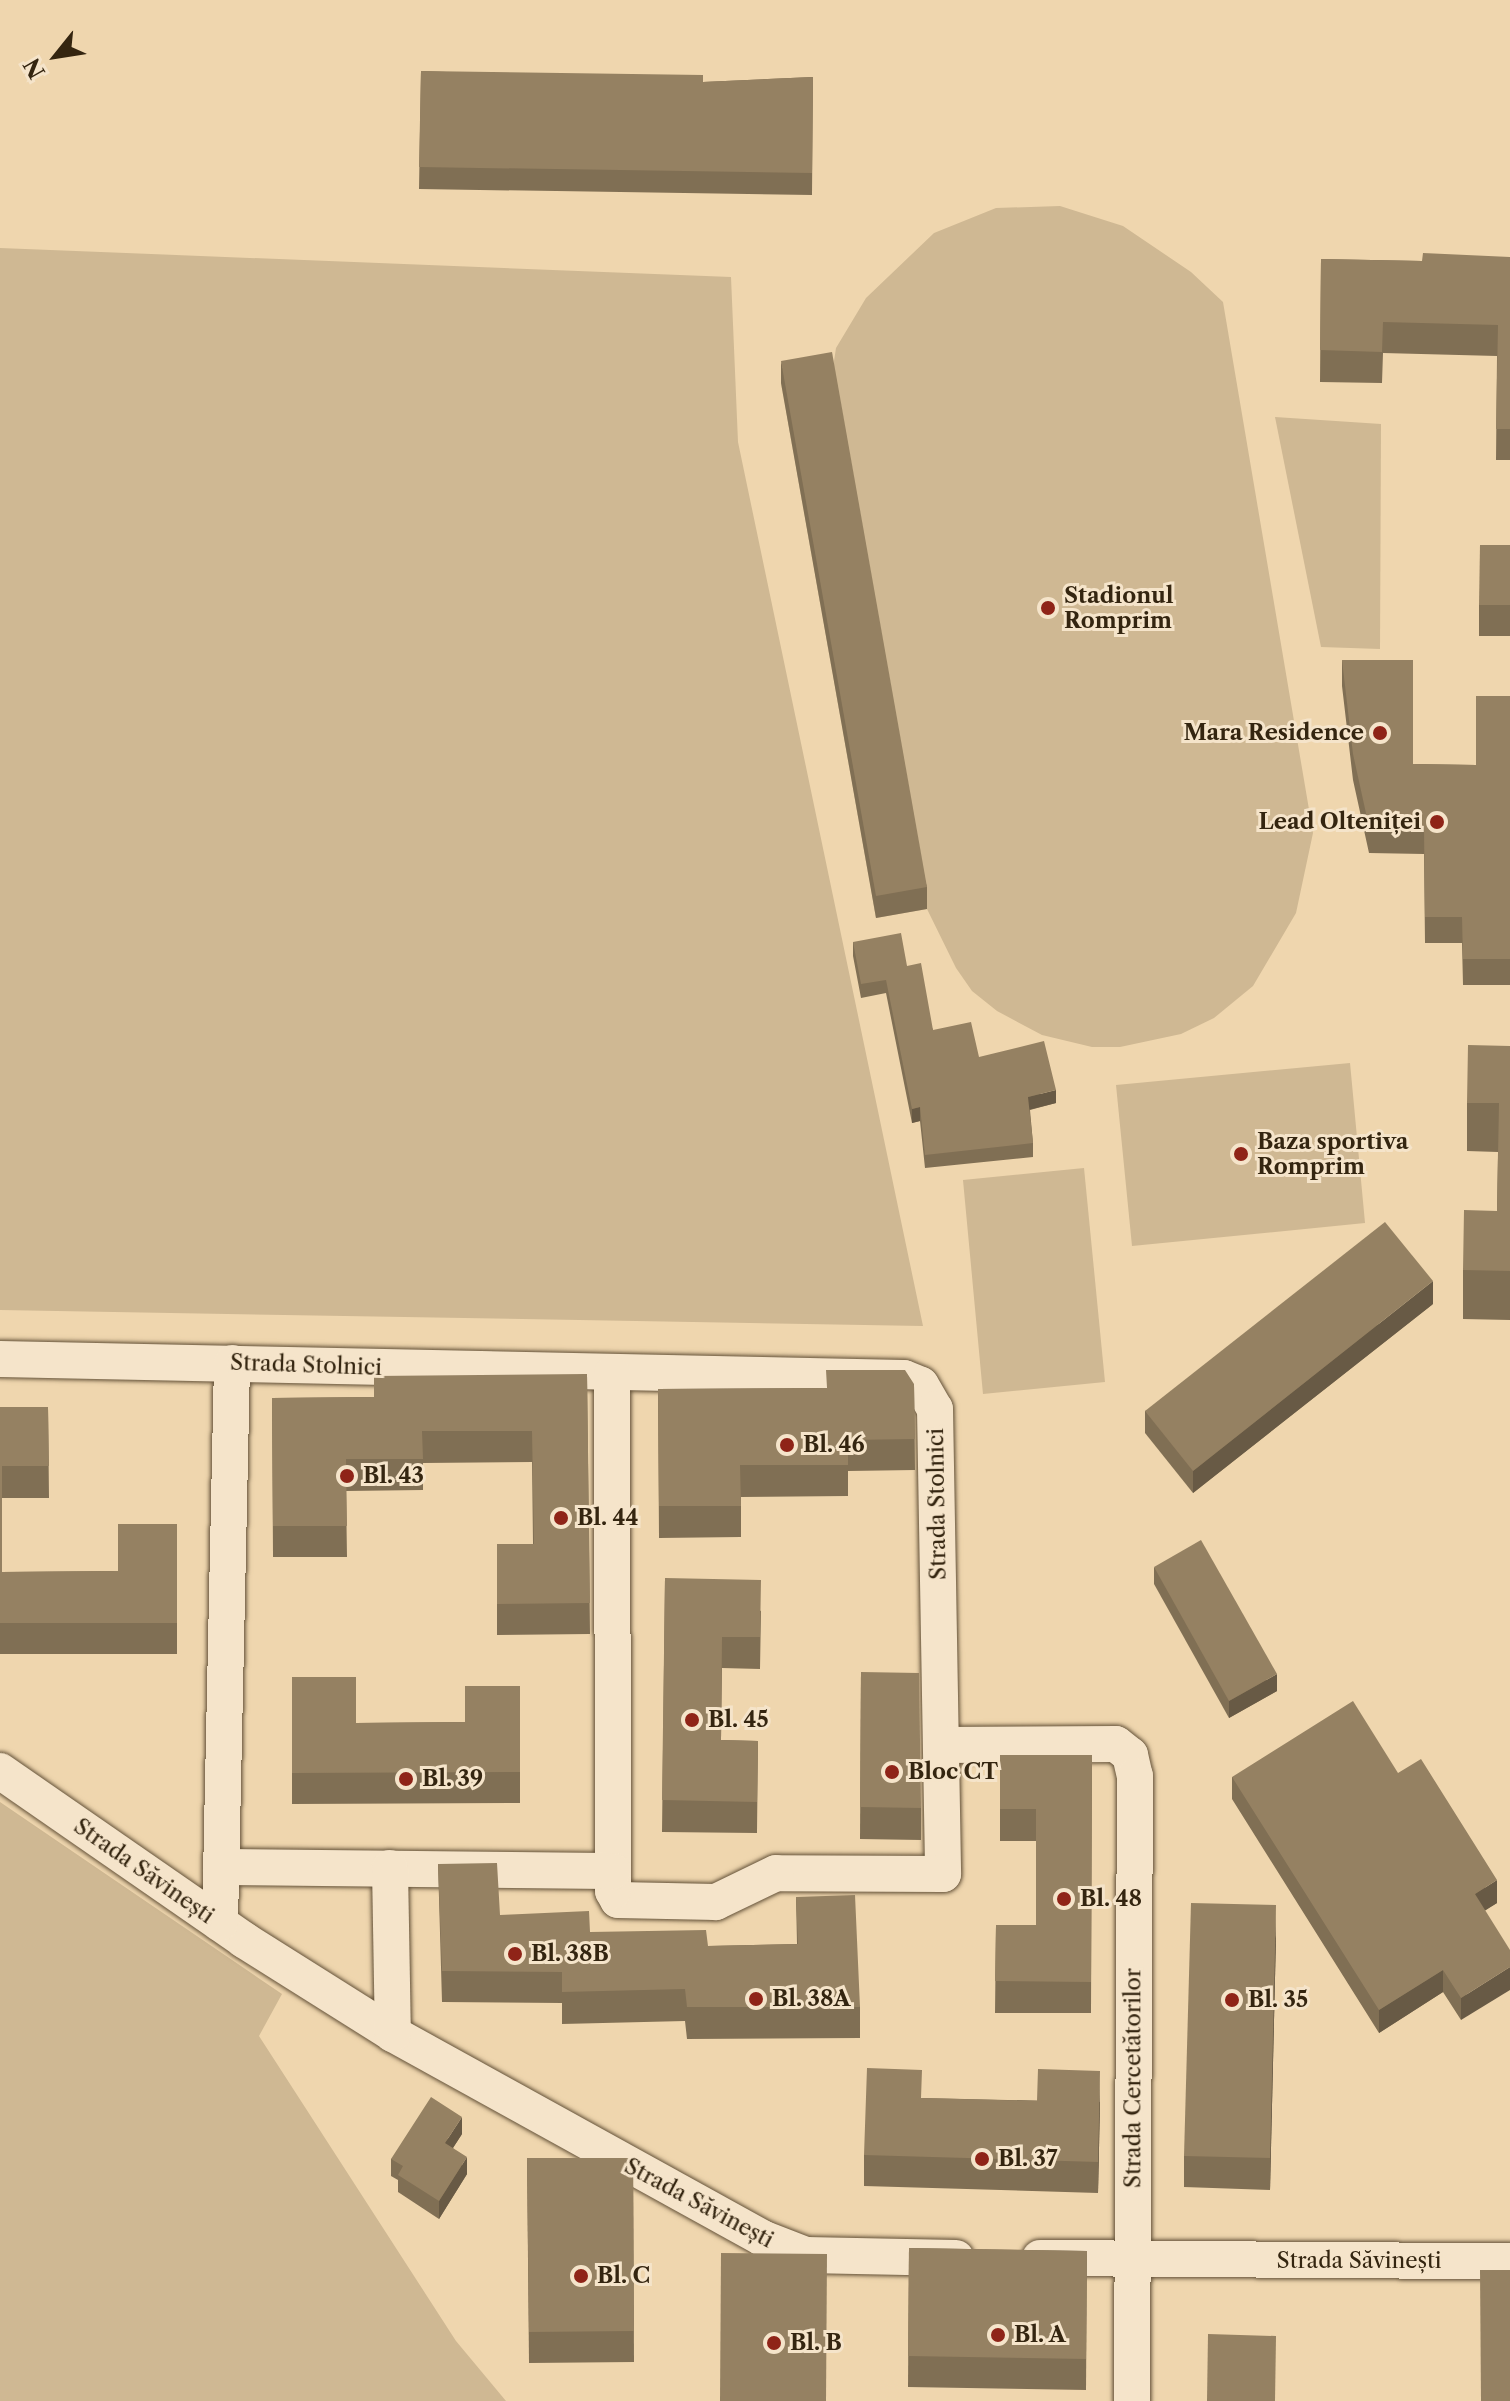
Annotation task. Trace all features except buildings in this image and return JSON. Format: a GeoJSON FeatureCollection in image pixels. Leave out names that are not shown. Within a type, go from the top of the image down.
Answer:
{"type":"FeatureCollection","features":[{"type":"Feature","properties":{"kind":"street","name":"Strada Stolnici"},"geometry":{"type":"LineString","coordinates":[[0,1359],[904,1378],[930,1395],[942,1745]]}},
{"type":"Feature","properties":{"kind":"street"},"geometry":{"type":"LineString","coordinates":[[220,1923],[232,1363]]}},
{"type":"Feature","properties":{"kind":"street"},"geometry":{"type":"LineString","coordinates":[[612,1374],[613,1891],[625,1903],[716,1902],[776,1873],[943,1874],[942,1745]]}},
{"type":"Feature","properties":{"kind":"street","name":"Strada Cercetătorilor"},"geometry":{"type":"LineString","coordinates":[[942,1745],[1116,1744],[1130,1755],[1135,1776],[1132,2401]]}},
{"type":"Feature","properties":{"kind":"street","name":"Strada Săvinești"},"geometry":{"type":"LineString","coordinates":[[0,1771],[220,1923],[393,2034],[787,2249],[835,2258],[1510,2261]]}},
{"type":"Feature","properties":{"kind":"street"},"geometry":{"type":"LineString","coordinates":[[221,1867],[613,1871]]}},
{"type":"Feature","properties":{"kind":"street"},"geometry":{"type":"LineString","coordinates":[[390,1868],[393,2034]]}},
{"type":"Feature","properties":{"kind":"shaded area","name":"Stadionul Romprim"},"geometry":{"type":"Polygon","coordinates":[[[1060,206],[1123,226],[1191,272],[1223,302],[1313,833],[1296,913],[1253,986],[1214,1018],[1181,1034],[1120,1047],[1092,1047],[1042,1035],[997,1011],[972,991],[956,968],[927,909],[876,918],[781,383],[832,374],[836,348],[866,298],[934,233],[996,208],[1060,206]]]}},
{"type":"Feature","properties":{"kind":"shaded area"},"geometry":{"type":"Polygon","coordinates":[[[0,248],[731,277],[738,442],[923,1326],[0,1310],[0,248]]]}},
{"type":"Feature","properties":{"kind":"shaded area"},"geometry":{"type":"Polygon","coordinates":[[[1275,417],[1381,424],[1380,649],[1321,647],[1275,417]]]}},
{"type":"Feature","properties":{"kind":"shaded area","name":"Baza sportiva Romprim"},"geometry":{"type":"Polygon","coordinates":[[[1350,1063],[1365,1223],[1132,1246],[1116,1085],[1350,1063]]]}},
{"type":"Feature","properties":{"kind":"shaded area"},"geometry":{"type":"Polygon","coordinates":[[[1084,1168],[1105,1382],[983,1394],[963,1180],[1084,1168]]]}},
{"type":"Feature","properties":{"kind":"shaded area"},"geometry":{"type":"Polygon","coordinates":[[[0,1802],[282,1994],[259,2036],[456,2341],[506,2401],[0,2401],[0,1802]]]}},
{"type":"Feature","properties":{"kind":"place","name":"Stadionul Romprim"},"geometry":{"type":"Point","coordinates":[1048,608]}},
{"type":"Feature","properties":{"kind":"place","name":"Mara Residence"},"geometry":{"type":"Point","coordinates":[1380,733]}},
{"type":"Feature","properties":{"kind":"place","name":"Lead Olteniței"},"geometry":{"type":"Point","coordinates":[1437,822]}},
{"type":"Feature","properties":{"kind":"place","name":"Baza sportiva Romprim"},"geometry":{"type":"Point","coordinates":[1241,1154]}},
{"type":"Feature","properties":{"kind":"place","name":"Bl. 46"},"geometry":{"type":"Point","coordinates":[787,1445]}},
{"type":"Feature","properties":{"kind":"place","name":"Bl. 43"},"geometry":{"type":"Point","coordinates":[347,1476]}},
{"type":"Feature","properties":{"kind":"place","name":"Bl. 44"},"geometry":{"type":"Point","coordinates":[561,1518]}},
{"type":"Feature","properties":{"kind":"place","name":"Bl. 45"},"geometry":{"type":"Point","coordinates":[692,1720]}},
{"type":"Feature","properties":{"kind":"place","name":"Bloc CT"},"geometry":{"type":"Point","coordinates":[892,1772]}},
{"type":"Feature","properties":{"kind":"place","name":"Bl. 39"},"geometry":{"type":"Point","coordinates":[406,1779]}},
{"type":"Feature","properties":{"kind":"place","name":"Bl. 48"},"geometry":{"type":"Point","coordinates":[1064,1899]}},
{"type":"Feature","properties":{"kind":"place","name":"Bl. 38B"},"geometry":{"type":"Point","coordinates":[515,1954]}},
{"type":"Feature","properties":{"kind":"place","name":"Bl. 38A"},"geometry":{"type":"Point","coordinates":[756,1999]}},
{"type":"Feature","properties":{"kind":"place","name":"Bl. 35"},"geometry":{"type":"Point","coordinates":[1232,2000]}},
{"type":"Feature","properties":{"kind":"place","name":"Bl. 37"},"geometry":{"type":"Point","coordinates":[982,2159]}},
{"type":"Feature","properties":{"kind":"place","name":"Bl. C"},"geometry":{"type":"Point","coordinates":[581,2276]}},
{"type":"Feature","properties":{"kind":"place","name":"Bl. A"},"geometry":{"type":"Point","coordinates":[998,2335]}},
{"type":"Feature","properties":{"kind":"place","name":"Bl. B"},"geometry":{"type":"Point","coordinates":[774,2343]}}]}
